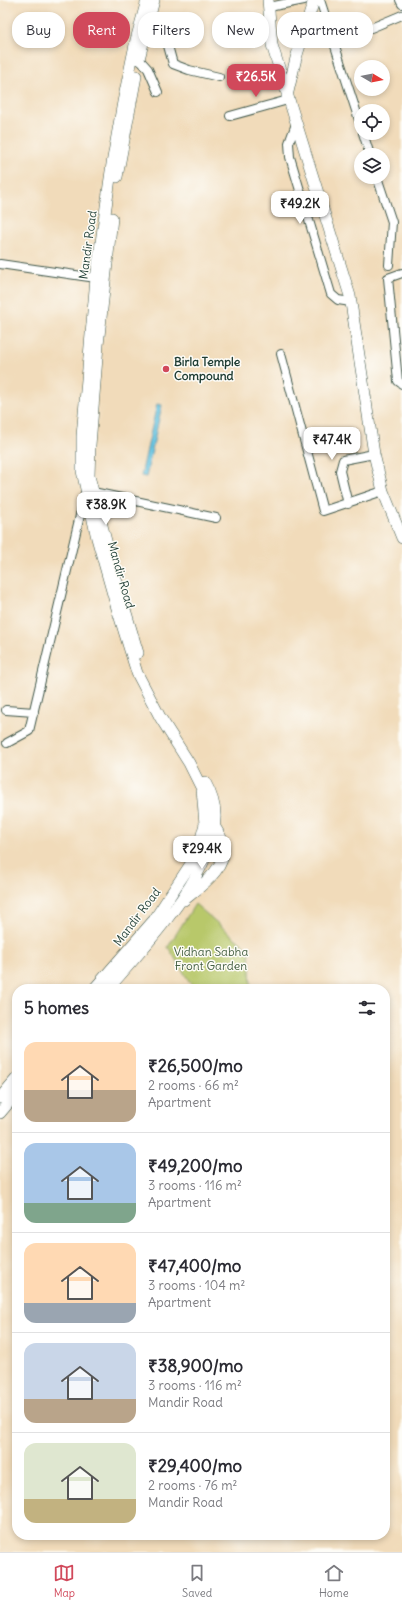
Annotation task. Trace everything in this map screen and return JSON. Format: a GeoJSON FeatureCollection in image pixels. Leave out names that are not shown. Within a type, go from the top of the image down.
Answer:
{"type":"FeatureCollection","features":[{"type":"Feature","properties":{"kind":"street","name":"Mandir Road"},"geometry":{"type":"LineString","coordinates":[[112,984],[177,906],[207,852],[215,818],[213,802],[209,789],[193,757],[165,713],[143,668],[82,471],[82,436],[96,278],[112,164],[123,102],[136,40],[147,0]]}},
{"type":"Feature","properties":{"kind":"street","name":"Mandir Road"},"geometry":{"type":"LineString","coordinates":[[151,12],[154,0]]}},
{"type":"Feature","properties":{"kind":"street"},"geometry":{"type":"LineString","coordinates":[[304,0],[268,4],[272,45],[351,302],[374,454],[383,491],[402,538]]}},
{"type":"Feature","properties":{"kind":"street"},"geometry":{"type":"LineString","coordinates":[[288,98],[296,58],[314,0]]}},
{"type":"Feature","properties":{"kind":"street"},"geometry":{"type":"LineString","coordinates":[[320,0],[354,104]]}},
{"type":"Feature","properties":{"kind":"street"},"geometry":{"type":"LineString","coordinates":[[400,0],[402,4]]}},
{"type":"Feature","properties":{"kind":"street"},"geometry":{"type":"LineString","coordinates":[[373,27],[402,15]]}},
{"type":"Feature","properties":{"kind":"street","name":"Mandir Road"},"geometry":{"type":"LineString","coordinates":[[98,984],[154,920],[189,867],[197,851],[204,831],[205,817],[202,789],[192,769],[160,717],[137,673],[114,598],[89,491],[90,445],[115,190],[142,48]]}},
{"type":"Feature","properties":{"kind":"street"},"geometry":{"type":"LineString","coordinates":[[169,48],[173,64],[189,70],[219,77]]}},
{"type":"Feature","properties":{"kind":"street"},"geometry":{"type":"LineString","coordinates":[[139,59],[148,68],[158,92]]}},
{"type":"Feature","properties":{"kind":"street"},"geometry":{"type":"LineString","coordinates":[[230,116],[288,98]]}},
{"type":"Feature","properties":{"kind":"street"},"geometry":{"type":"LineString","coordinates":[[296,124],[289,144],[290,157],[331,294],[338,300],[351,302]]}},
{"type":"Feature","properties":{"kind":"street"},"geometry":{"type":"LineString","coordinates":[[379,184],[392,222],[389,265]]}},
{"type":"Feature","properties":{"kind":"street"},"geometry":{"type":"LineString","coordinates":[[0,264],[96,278]]}},
{"type":"Feature","properties":{"kind":"street"},"geometry":{"type":"LineString","coordinates":[[402,273],[388,278],[398,381],[402,384]]}},
{"type":"Feature","properties":{"kind":"street"},"geometry":{"type":"LineString","coordinates":[[281,354],[323,511],[348,504],[383,491]]}},
{"type":"Feature","properties":{"kind":"street"},"geometry":{"type":"LineString","coordinates":[[348,504],[340,471],[343,460],[374,454]]}},
{"type":"Feature","properties":{"kind":"street"},"geometry":{"type":"LineString","coordinates":[[8,743],[29,731],[89,491],[216,518]]}},
{"type":"Feature","properties":{"kind":"street"},"geometry":{"type":"LineString","coordinates":[[6,710],[34,712]]}},
{"type":"Feature","properties":{"kind":"street"},"geometry":{"type":"LineString","coordinates":[[177,906],[212,876],[222,861],[224,846],[222,839],[214,827]]}},
{"type":"Feature","properties":{"kind":"street"},"geometry":{"type":"LineString","coordinates":[[1,1095],[12,1083]]}},
{"type":"Feature","properties":{"kind":"street"},"geometry":{"type":"LineString","coordinates":[[0,1114],[12,1099]]}},
{"type":"Feature","properties":{"kind":"green space","name":"Vidhan Sabha Front Garden"},"geometry":{"type":"Polygon","coordinates":[[[195,904],[249,950],[251,984],[191,984],[168,947],[195,904]]]}},
{"type":"Feature","properties":{"kind":"water"},"geometry":{"type":"Polygon","coordinates":[[[157,404],[162,405],[146,477],[141,476],[157,404]]]}},
{"type":"Feature","properties":{"kind":"place","name":"Birla Temple Compound"},"geometry":{"type":"Point","coordinates":[166,369]}}]}
